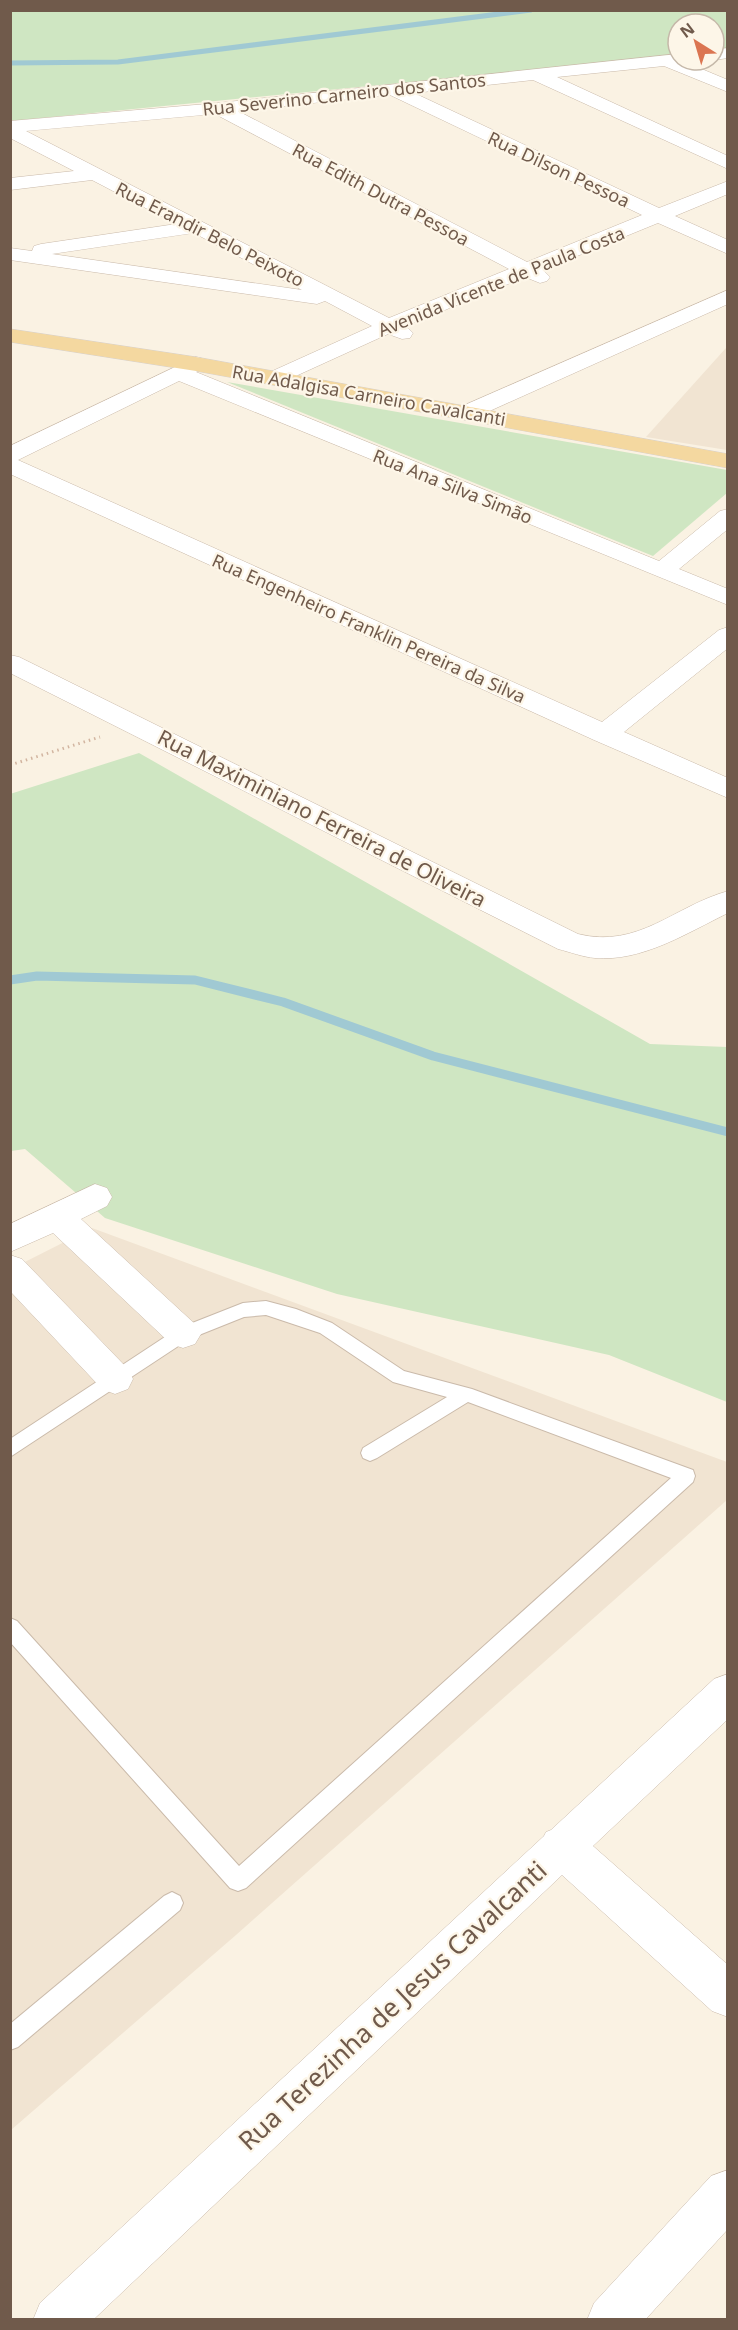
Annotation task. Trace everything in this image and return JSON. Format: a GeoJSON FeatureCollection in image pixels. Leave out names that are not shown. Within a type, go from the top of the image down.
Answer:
{"type":"FeatureCollection","features":[{"type":"Feature","properties":{"kind":"main road","name":"Rua Adalgisa Carneiro Cavalcanti"},"geometry":{"type":"LineString","coordinates":[[10,335],[188,369],[276,378],[724,457]]}},
{"type":"Feature","properties":{"kind":"street","name":"Rua Severino Carneiro dos Santos"},"geometry":{"type":"LineString","coordinates":[[10,129],[666,61]]}},
{"type":"Feature","properties":{"kind":"street"},"geometry":{"type":"LineString","coordinates":[[697,72],[728,87]]}},
{"type":"Feature","properties":{"kind":"street"},"geometry":{"type":"LineString","coordinates":[[533,73],[728,163]]}},
{"type":"Feature","properties":{"kind":"street","name":"Rua Dilson Pessoa"},"geometry":{"type":"LineString","coordinates":[[392,89],[728,248]]}},
{"type":"Feature","properties":{"kind":"street","name":"Rua Edith Dutra Pessoa"},"geometry":{"type":"LineString","coordinates":[[218,108],[535,274]]}},
{"type":"Feature","properties":{"kind":"street","name":"Rua Erandir Belo Peixoto"},"geometry":{"type":"LineString","coordinates":[[10,129],[409,337]]}},
{"type":"Feature","properties":{"kind":"street"},"geometry":{"type":"LineString","coordinates":[[10,184],[95,174]]}},
{"type":"Feature","properties":{"kind":"street","name":"Avenida Vicente de Paula Costa"},"geometry":{"type":"LineString","coordinates":[[276,378],[388,326],[535,274],[666,219],[728,187]]}},
{"type":"Feature","properties":{"kind":"street","name":"Avenida Vicente de Paula Costa"},"geometry":{"type":"LineString","coordinates":[[666,219],[728,200]]}},
{"type":"Feature","properties":{"kind":"street"},"geometry":{"type":"LineString","coordinates":[[15,259],[47,248],[196,227]]}},
{"type":"Feature","properties":{"kind":"street"},"geometry":{"type":"LineString","coordinates":[[15,259],[340,301]]}},
{"type":"Feature","properties":{"kind":"street","name":"Avenida Vicente de Paula Costa"},"geometry":{"type":"LineString","coordinates":[[305,384],[409,337],[535,274]]}},
{"type":"Feature","properties":{"kind":"street"},"geometry":{"type":"LineString","coordinates":[[466,413],[728,296]]}},
{"type":"Feature","properties":{"kind":"street"},"geometry":{"type":"LineString","coordinates":[[10,455],[188,369]]}},
{"type":"Feature","properties":{"kind":"street","name":"Rua Ana Silva Simão"},"geometry":{"type":"LineString","coordinates":[[188,369],[728,598]]}},
{"type":"Feature","properties":{"kind":"street","name":"Rua Engenheiro Franklin Pereira da Silva"},"geometry":{"type":"LineString","coordinates":[[10,465],[728,789]]}},
{"type":"Feature","properties":{"kind":"street"},"geometry":{"type":"LineString","coordinates":[[662,571],[728,516]]}},
{"type":"Feature","properties":{"kind":"street"},"geometry":{"type":"LineString","coordinates":[[603,734],[728,635]]}},
{"type":"Feature","properties":{"kind":"street","name":"Rua Maximiniano Ferreira de Oliveira"},"geometry":{"type":"LineString","coordinates":[[10,663],[569,942],[597,948],[613,948],[639,942],[728,901]]}},
{"type":"Feature","properties":{"kind":"street"},"geometry":{"type":"LineString","coordinates":[[10,1239],[95,1197]]}},
{"type":"Feature","properties":{"kind":"street"},"geometry":{"type":"LineString","coordinates":[[56,1216],[183,1334]]}},
{"type":"Feature","properties":{"kind":"street"},"geometry":{"type":"LineString","coordinates":[[13,1276],[115,1379]]}},
{"type":"Feature","properties":{"kind":"street","name":"Rua Terezinha de Jesus Cavalcanti"},"geometry":{"type":"LineString","coordinates":[[57,2319],[728,1692]]}},
{"type":"Feature","properties":{"kind":"street"},"geometry":{"type":"LineString","coordinates":[[561,1846],[728,1995]]}},
{"type":"Feature","properties":{"kind":"street"},"geometry":{"type":"LineString","coordinates":[[611,2319],[728,2193]]}},
{"type":"Feature","properties":{"kind":"lane"},"geometry":{"type":"LineString","coordinates":[[10,1449],[183,1334],[243,1310],[266,1308],[290,1314],[326,1328],[399,1377],[466,1394],[686,1476],[238,1881],[10,1627]]}},
{"type":"Feature","properties":{"kind":"lane"},"geometry":{"type":"LineString","coordinates":[[370,1453],[466,1394]]}},
{"type":"Feature","properties":{"kind":"lane"},"geometry":{"type":"LineString","coordinates":[[10,2039],[172,1903]]}},
{"type":"Feature","properties":{"kind":"path"},"geometry":{"type":"LineString","coordinates":[[10,765],[138,725]]}},
{"type":"Feature","properties":{"kind":"shaded area"},"geometry":{"type":"Polygon","coordinates":[[[726,348],[727,450],[646,437],[726,348]]]}},
{"type":"Feature","properties":{"kind":"shaded area"},"geometry":{"type":"Polygon","coordinates":[[[92,1228],[727,1462],[727,1500],[236,1935],[11,2130],[11,1269],[92,1228]]]}},
{"type":"Feature","properties":{"kind":"green space"},"geometry":{"type":"Polygon","coordinates":[[[11,11],[727,11],[727,51],[726,12],[666,12],[666,57],[11,121],[11,11]]]}},
{"type":"Feature","properties":{"kind":"green space"},"geometry":{"type":"Polygon","coordinates":[[[227,382],[727,470],[727,493],[653,556],[227,382]]]}},
{"type":"Feature","properties":{"kind":"green space"},"geometry":{"type":"Polygon","coordinates":[[[139,753],[650,1044],[727,1047],[727,1402],[609,1355],[337,1294],[105,1218],[25,1149],[11,1151],[10,794],[139,753]]]}},
{"type":"Feature","properties":{"kind":"waterway"},"geometry":{"type":"LineString","coordinates":[[10,63],[118,62],[531,10]]}},
{"type":"Feature","properties":{"kind":"waterway"},"geometry":{"type":"LineString","coordinates":[[10,980],[37,976],[195,980],[283,1002],[433,1056],[728,1132]]}}]}
